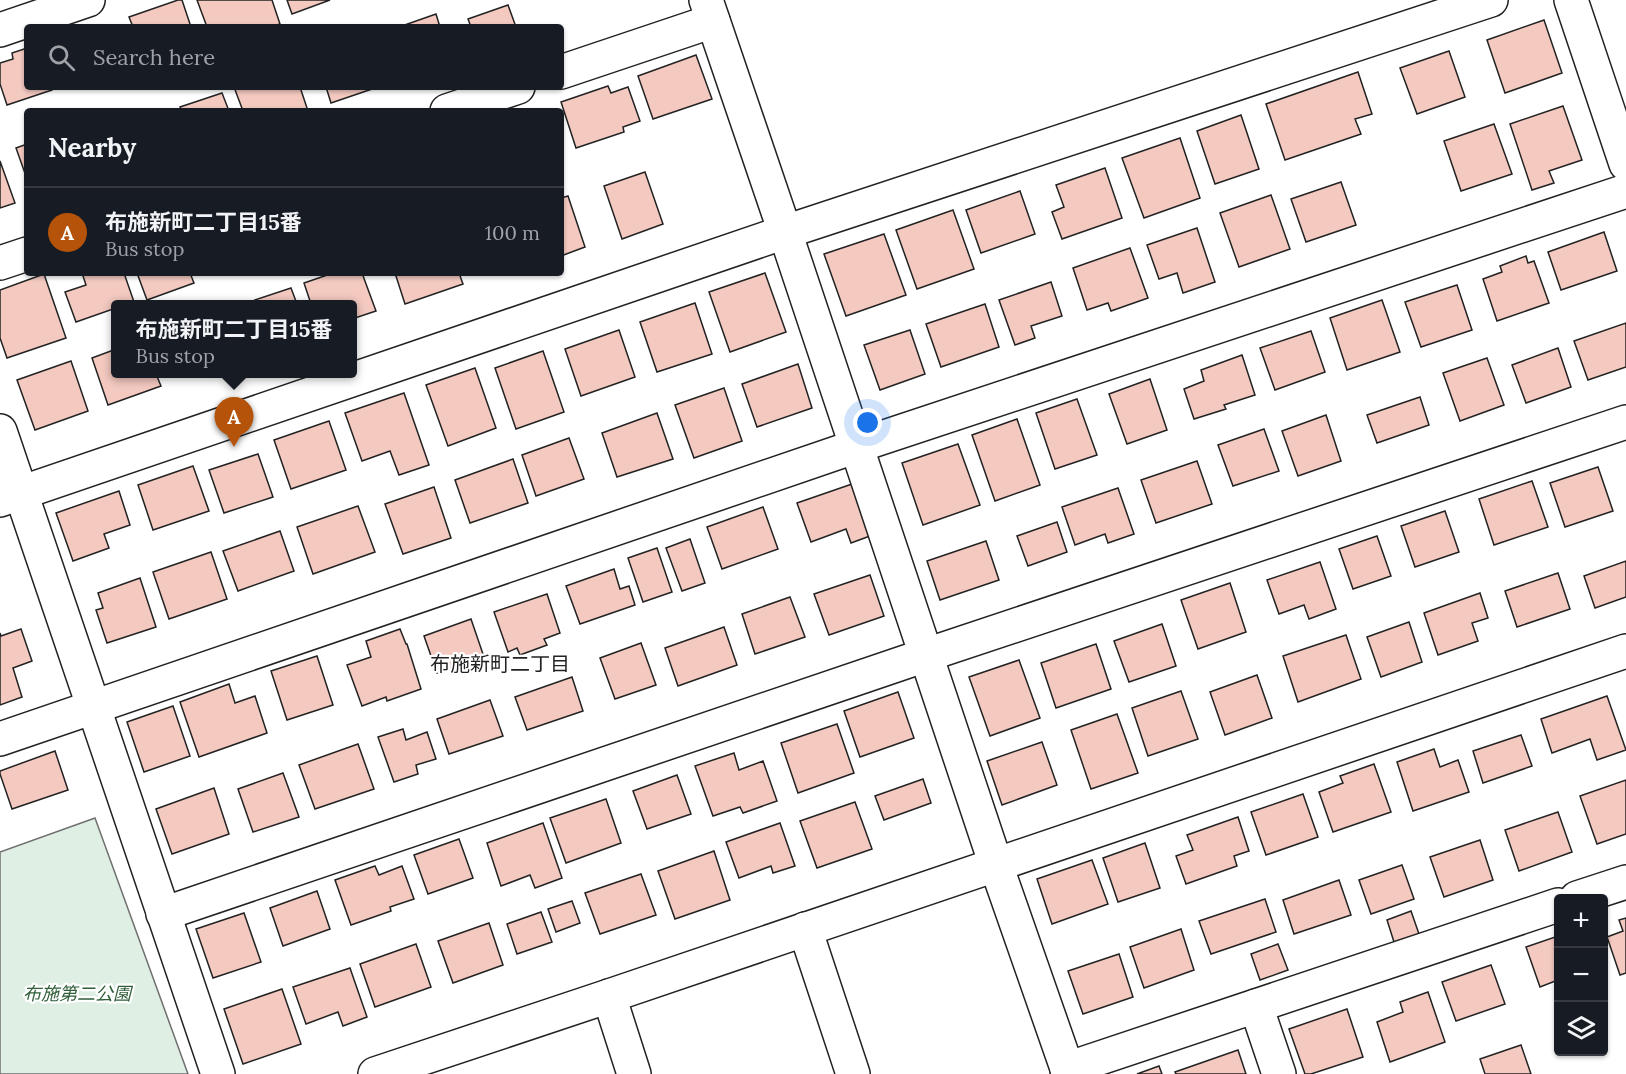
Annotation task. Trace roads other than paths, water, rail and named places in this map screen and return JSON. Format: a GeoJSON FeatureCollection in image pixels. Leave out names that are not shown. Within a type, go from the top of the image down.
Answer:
{"type":"FeatureCollection","features":[{"type":"Feature","properties":{"kind":"street"},"geometry":{"type":"LineString","coordinates":[[11,497],[785,232],[1491,0]]}},
{"type":"Feature","properties":{"kind":"street"},"geometry":{"type":"LineString","coordinates":[[1571,0],[1626,164]]}},
{"type":"Feature","properties":{"kind":"street"},"geometry":{"type":"LineString","coordinates":[[0,30],[73,2]]}},
{"type":"Feature","properties":{"kind":"street"},"geometry":{"type":"LineString","coordinates":[[564,71],[710,10],[996,864],[1068,1071],[1554,906]]}},
{"type":"Feature","properties":{"kind":"street"},"geometry":{"type":"LineString","coordinates":[[456,108],[509,90]]}},
{"type":"Feature","properties":{"kind":"street"},"geometry":{"type":"LineString","coordinates":[[0,739],[857,446],[1626,191]]}},
{"type":"Feature","properties":{"kind":"street"},"geometry":{"type":"LineString","coordinates":[[0,263],[24,255]]}},
{"type":"Feature","properties":{"kind":"street"},"geometry":{"type":"LineString","coordinates":[[163,914],[926,655],[1626,422]]}},
{"type":"Feature","properties":{"kind":"street"},"geometry":{"type":"LineString","coordinates":[[0,431],[11,497],[94,706],[218,1074]]}},
{"type":"Feature","properties":{"kind":"street"},"geometry":{"type":"LineString","coordinates":[[375,1074],[418,1067],[609,996],[1626,651]]}},
{"type":"Feature","properties":{"kind":"street"},"geometry":{"type":"LineString","coordinates":[[1589,894],[1626,882]]}},
{"type":"Feature","properties":{"kind":"street"},"geometry":{"type":"LineString","coordinates":[[805,929],[853,1074]]}},
{"type":"Feature","properties":{"kind":"street"},"geometry":{"type":"LineString","coordinates":[[609,996],[634,1074]]}},
{"type":"Feature","properties":{"kind":"street"},"geometry":{"type":"LineString","coordinates":[[1256,1006],[1280,1074]]}},
{"type":"Feature","properties":{"kind":"place","name":"布施新町二丁目15番"},"geometry":{"type":"Point","coordinates":[234,447]}},
{"type":"Feature","properties":{"kind":"district","name":"布施新町二丁目"},"geometry":{"type":"Point","coordinates":[500,663]}},
{"type":"Feature","properties":{"kind":"park label","name":"布施第二公園"},"geometry":{"type":"Point","coordinates":[77,993]}}]}
